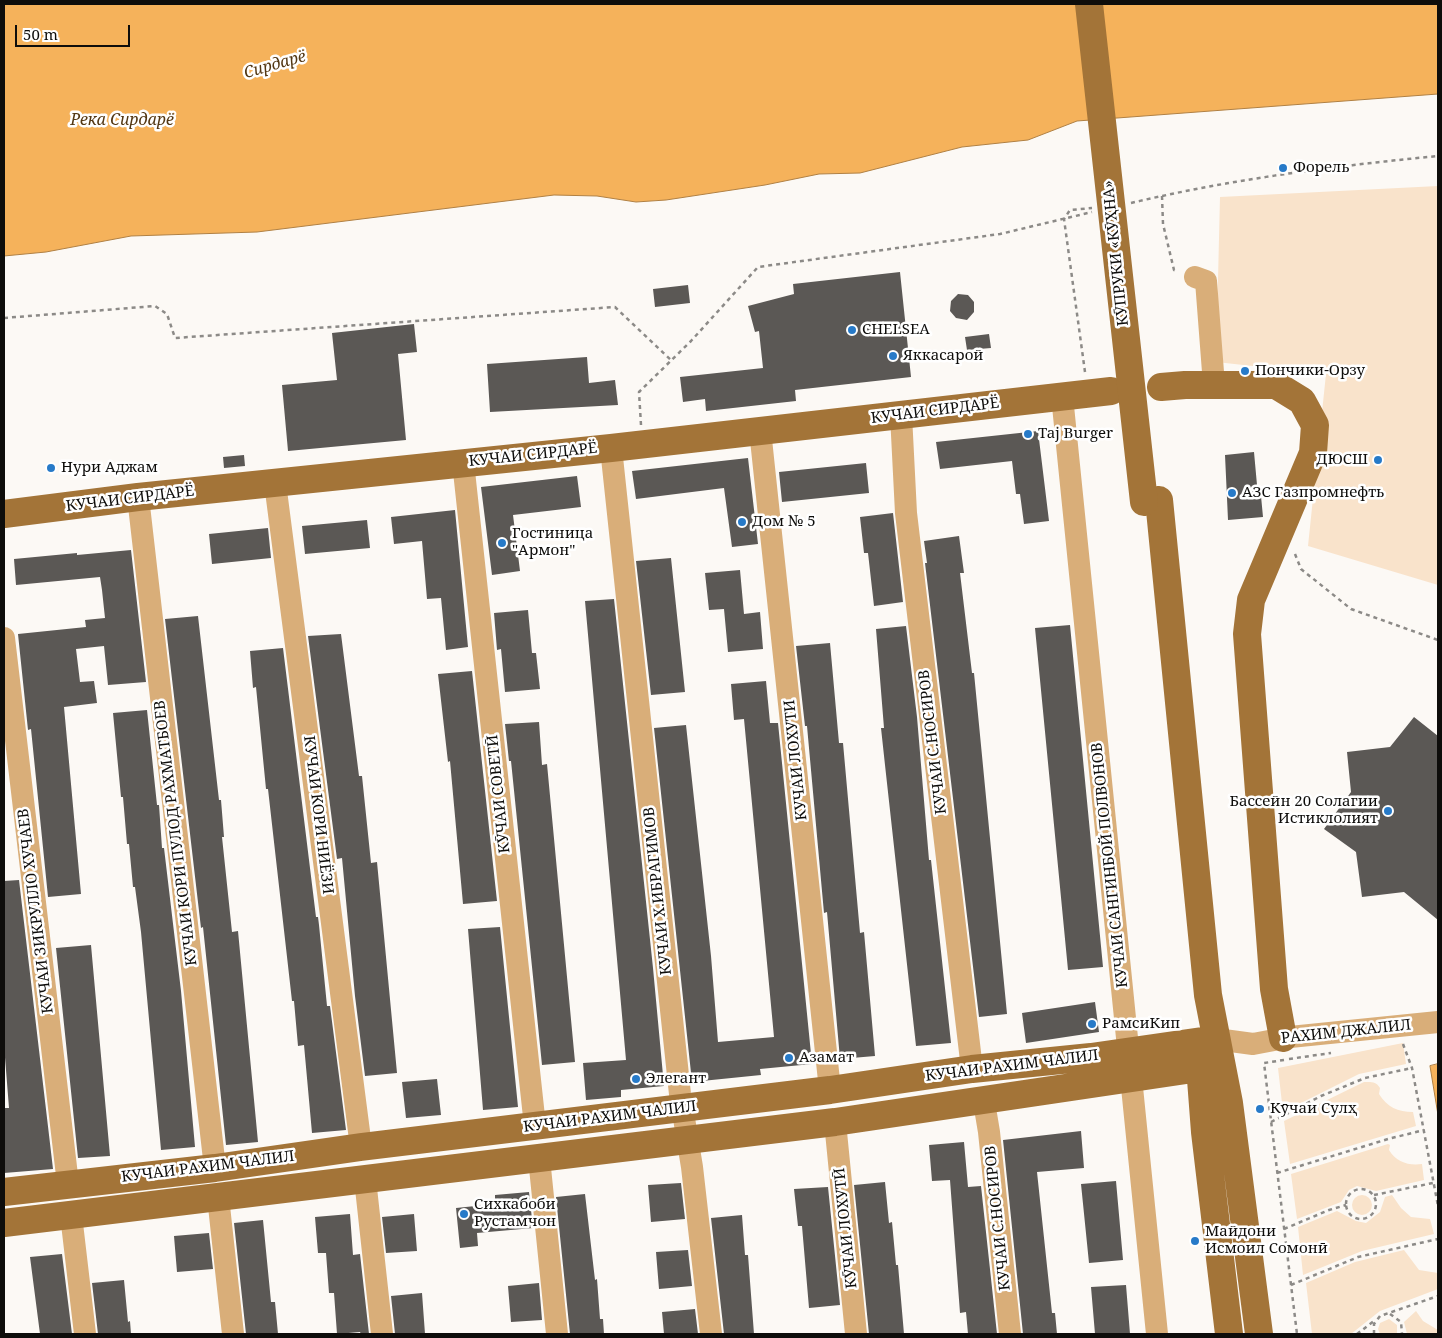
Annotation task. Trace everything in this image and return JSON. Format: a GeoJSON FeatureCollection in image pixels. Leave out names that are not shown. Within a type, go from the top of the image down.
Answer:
{"type":"FeatureCollection","features":[{"type":"Feature","properties":{"kind":"main road","name":"КӮПРУКИ «КӮҲНА»"},"geometry":{"type":"LineString","coordinates":[[1089,4],[1151,501]]}},
{"type":"Feature","properties":{"kind":"main road","name":"КӮПРУКИ «КӮҲНА»"},"geometry":{"type":"LineString","coordinates":[[1104,4],[1151,501]]}},
{"type":"Feature","properties":{"kind":"main road"},"geometry":{"type":"LineString","coordinates":[[1161,387],[1214,384],[1276,385],[1302,401],[1315,425],[1313,453],[1251,600],[1247,634],[1274,989],[1282,1038]]}},
{"type":"Feature","properties":{"kind":"main road","name":"КУЧАИ СИРДАРЁ"},"geometry":{"type":"LineString","coordinates":[[4,514],[138,497],[611,448],[1087,393]]}},
{"type":"Feature","properties":{"kind":"main road"},"geometry":{"type":"LineString","coordinates":[[1151,501],[1208,995],[1209,1054],[1229,1334]]}},
{"type":"Feature","properties":{"kind":"main road","name":"КУЧАИ РАХИМ ЧАЛИЛ"},"geometry":{"type":"LineString","coordinates":[[4,1192],[214,1168],[361,1147],[830,1090],[972,1069],[1129,1052],[1209,1054]]}},
{"type":"Feature","properties":{"kind":"main road"},"geometry":{"type":"LineString","coordinates":[[1209,1054],[1229,1103],[1259,1334]]}},
{"type":"Feature","properties":{"kind":"main road","name":"КУЧАИ РАХИМ ЧАЛИЛ"},"geometry":{"type":"LineString","coordinates":[[4,1223],[835,1122],[984,1102],[1171,1074],[1209,1054]]}},
{"type":"Feature","properties":{"kind":"street"},"geometry":{"type":"LineString","coordinates":[[1195,277],[1206,281],[1214,384]]}},
{"type":"Feature","properties":{"kind":"street","name":"КУЧАИ САНГИНБОЙ ПОЛВОНОВ"},"geometry":{"type":"LineString","coordinates":[[1087,393],[1129,1052],[1157,1334]]}},
{"type":"Feature","properties":{"kind":"street","name":"КУЧАИ С.НОСИРОВ"},"geometry":{"type":"LineString","coordinates":[[902,415],[906,513],[972,1069]]}},
{"type":"Feature","properties":{"kind":"street","name":"КУЧАИ ЛОХУТИ"},"geometry":{"type":"LineString","coordinates":[[760,430],[830,1090]]}},
{"type":"Feature","properties":{"kind":"street","name":"КУЧАИ Х.ИБРАГИМОВ"},"geometry":{"type":"LineString","coordinates":[[611,448],[682,1108],[711,1334]]}},
{"type":"Feature","properties":{"kind":"street","name":"КӮЧАИ СОВЕТӢ"},"geometry":{"type":"LineString","coordinates":[[463,462],[535,1126]]}},
{"type":"Feature","properties":{"kind":"street","name":"КУЧАИ КОРИ НИЁЗИ"},"geometry":{"type":"LineString","coordinates":[[275,483],[361,1147]]}},
{"type":"Feature","properties":{"kind":"street","name":"КУЧАИ КОРИ ПУЛОД РАХМАТБОЕВ"},"geometry":{"type":"LineString","coordinates":[[138,497],[214,1168]]}},
{"type":"Feature","properties":{"kind":"street","name":"КУЧАИ ЗИКРУЛЛО ХУЧАЕВ"},"geometry":{"type":"LineString","coordinates":[[4,638],[68,1184]]}},
{"type":"Feature","properties":{"kind":"street","name":"РАХИМ ДЖАЛИЛ"},"geometry":{"type":"LineString","coordinates":[[1209,1054],[1259,1053],[1282,1038],[1438,1022]]}},
{"type":"Feature","properties":{"kind":"street","name":"КУЧАИ С.НОСИРОВ"},"geometry":{"type":"LineString","coordinates":[[984,1102],[989,1132],[1010,1334]]}},
{"type":"Feature","properties":{"kind":"street","name":"КӮЧАИ ЛОХУТӢ"},"geometry":{"type":"LineString","coordinates":[[835,1122],[856,1334]]}},
{"type":"Feature","properties":{"kind":"street"},"geometry":{"type":"LineString","coordinates":[[539,1158],[557,1334]]}},
{"type":"Feature","properties":{"kind":"street"},"geometry":{"type":"LineString","coordinates":[[364,1178],[382,1334]]}},
{"type":"Feature","properties":{"kind":"street"},"geometry":{"type":"LineString","coordinates":[[218,1197],[234,1334]]}},
{"type":"Feature","properties":{"kind":"street"},"geometry":{"type":"LineString","coordinates":[[71,1215],[85,1334]]}},
{"type":"Feature","properties":{"kind":"path"},"geometry":{"type":"LineString","coordinates":[[1126,204],[1192,189],[1357,164],[1438,156]]}},
{"type":"Feature","properties":{"kind":"path"},"geometry":{"type":"LineString","coordinates":[[1162,196],[1163,224],[1174,270],[1195,277]]}},
{"type":"Feature","properties":{"kind":"path"},"geometry":{"type":"LineString","coordinates":[[1087,393],[1064,219],[1070,210],[1095,208]]}},
{"type":"Feature","properties":{"kind":"path"},"geometry":{"type":"LineString","coordinates":[[643,444],[639,392],[758,267],[1000,234],[1100,210]]}},
{"type":"Feature","properties":{"kind":"path"},"geometry":{"type":"LineString","coordinates":[[4,318],[155,306],[167,314],[175,338],[615,307],[671,360]]}},
{"type":"Feature","properties":{"kind":"path"},"geometry":{"type":"LineString","coordinates":[[1283,523],[1301,569],[1351,609],[1438,640]]}},
{"type":"Feature","properties":{"kind":"path"},"geometry":{"type":"LineString","coordinates":[[1403,1043],[1412,1068],[1438,1206]]}},
{"type":"Feature","properties":{"kind":"path"},"geometry":{"type":"LineString","coordinates":[[1259,1053],[1278,1173],[1297,1334]]}},
{"type":"Feature","properties":{"kind":"path"},"geometry":{"type":"LineString","coordinates":[[1271,1122],[1321,1096],[1365,1078],[1412,1068]]}},
{"type":"Feature","properties":{"kind":"path"},"geometry":{"type":"LineString","coordinates":[[1278,1173],[1388,1139],[1424,1130]]}},
{"type":"Feature","properties":{"kind":"path"},"geometry":{"type":"LineString","coordinates":[[1374,1196],[1376,1209],[1367,1218],[1353,1217],[1346,1205],[1348,1197],[1354,1191],[1363,1189],[1374,1196],[1434,1183]]}},
{"type":"Feature","properties":{"kind":"path"},"geometry":{"type":"LineString","coordinates":[[1284,1229],[1346,1205]]}},
{"type":"Feature","properties":{"kind":"path"},"geometry":{"type":"LineString","coordinates":[[1291,1285],[1358,1256],[1438,1239]]}},
{"type":"Feature","properties":{"kind":"path"},"geometry":{"type":"LineString","coordinates":[[1357,1334],[1376,1319],[1406,1306],[1438,1296]]}},
{"type":"Feature","properties":{"kind":"path"},"geometry":{"type":"LineString","coordinates":[[1390,1314],[1401,1322],[1402,1334]]}},
{"type":"Feature","properties":{"kind":"path"},"geometry":{"type":"LineString","coordinates":[[1374,1334],[1373,1328],[1376,1319]]}},
{"type":"Feature","properties":{"kind":"shaded area","name":"ДЮСШ"},"geometry":{"type":"Polygon","coordinates":[[[1438,186],[1438,585],[1308,546],[1326,374],[1216,362],[1220,197],[1438,186]]]}},
{"type":"Feature","properties":{"kind":"shaded area"},"geometry":{"type":"Polygon","coordinates":[[[1403,1043],[1406,1064],[1359,1074],[1283,1112],[1278,1068],[1403,1043]]]}},
{"type":"Feature","properties":{"kind":"shaded area"},"geometry":{"type":"Polygon","coordinates":[[[1364,1082],[1377,1084],[1380,1088],[1379,1094],[1389,1105],[1398,1110],[1413,1112],[1416,1126],[1290,1164],[1284,1121],[1364,1082]]]}},
{"type":"Feature","properties":{"kind":"shaded area"},"geometry":{"type":"Polygon","coordinates":[[[1388,1144],[1390,1145],[1389,1150],[1395,1158],[1408,1164],[1422,1164],[1424,1180],[1376,1191],[1357,1186],[1349,1190],[1341,1202],[1297,1219],[1291,1174],[1388,1144]]]}},
{"type":"Feature","properties":{"kind":"shaded area"},"geometry":{"type":"Polygon","coordinates":[[[1358,1195],[1366,1195],[1372,1201],[1372,1209],[1366,1215],[1358,1215],[1352,1209],[1352,1201],[1358,1195]]]}},
{"type":"Feature","properties":{"kind":"shaded area"},"geometry":{"type":"Polygon","coordinates":[[[1392,1195],[1401,1208],[1411,1217],[1430,1219],[1434,1234],[1362,1251],[1303,1275],[1298,1227],[1337,1211],[1356,1221],[1366,1223],[1380,1212],[1385,1197],[1392,1195]]]}},
{"type":"Feature","properties":{"kind":"shaded area"},"geometry":{"type":"Polygon","coordinates":[[[1404,1250],[1419,1270],[1438,1273],[1438,1289],[1380,1311],[1351,1334],[1312,1334],[1306,1283],[1355,1262],[1404,1250]]]}},
{"type":"Feature","properties":{"kind":"shaded area"},"geometry":{"type":"Polygon","coordinates":[[[1416,1311],[1423,1321],[1438,1330],[1438,1334],[1407,1334],[1404,1322],[1416,1311]]]}},
{"type":"Feature","properties":{"kind":"shaded area"},"geometry":{"type":"Polygon","coordinates":[[[1389,1319],[1397,1325],[1397,1334],[1380,1334],[1378,1329],[1380,1323],[1389,1319]]]}},
{"type":"Feature","properties":{"kind":"water","name":"Река Сирдарё"},"geometry":{"type":"Polygon","coordinates":[[[4,4],[1438,4],[1438,94],[1077,121],[1028,140],[962,147],[860,173],[819,174],[765,185],[666,200],[636,202],[597,196],[554,195],[257,232],[131,236],[46,252],[4,256],[4,4]]]}},
{"type":"Feature","properties":{"kind":"water"},"geometry":{"type":"Polygon","coordinates":[[[1438,1064],[1438,1115],[1430,1066],[1438,1064]]]}},
{"type":"Feature","properties":{"kind":"building","name":"CHELSEA"},"geometry":{"type":"Polygon","coordinates":[[[900,272],[911,377],[795,390],[796,401],[706,411],[705,399],[683,402],[680,377],[763,368],[759,331],[755,332],[748,306],[794,294],[793,284],[900,272]]]}},
{"type":"Feature","properties":{"kind":"building"},"geometry":{"type":"Polygon","coordinates":[[[688,285],[690,303],[655,307],[653,289],[688,285]]]}},
{"type":"Feature","properties":{"kind":"building"},"geometry":{"type":"Polygon","coordinates":[[[958,294],[968,295],[974,302],[974,312],[967,320],[956,318],[950,311],[951,301],[958,294]]]}},
{"type":"Feature","properties":{"kind":"building"},"geometry":{"type":"Polygon","coordinates":[[[414,324],[417,352],[398,354],[406,440],[288,451],[282,385],[337,380],[332,333],[414,324]]]}},
{"type":"Feature","properties":{"kind":"building"},"geometry":{"type":"Polygon","coordinates":[[[989,334],[991,348],[967,350],[965,337],[989,334]]]}},
{"type":"Feature","properties":{"kind":"building"},"geometry":{"type":"Polygon","coordinates":[[[587,357],[589,383],[615,380],[618,405],[490,412],[487,364],[587,357]]]}},
{"type":"Feature","properties":{"kind":"building"},"geometry":{"type":"Polygon","coordinates":[[[1038,431],[1049,521],[1024,524],[1020,494],[1016,494],[1012,461],[940,469],[936,442],[1038,431]]]}},
{"type":"Feature","properties":{"kind":"building"},"geometry":{"type":"Polygon","coordinates":[[[1254,452],[1258,496],[1261,496],[1263,517],[1228,520],[1225,455],[1254,452]]]}},
{"type":"Feature","properties":{"kind":"building"},"geometry":{"type":"Polygon","coordinates":[[[244,455],[245,466],[224,468],[223,457],[244,455]]]}},
{"type":"Feature","properties":{"kind":"building","name":"Дом № 5"},"geometry":{"type":"Polygon","coordinates":[[[748,458],[758,544],[732,547],[724,488],[636,499],[632,471],[748,458]]]}},
{"type":"Feature","properties":{"kind":"building"},"geometry":{"type":"Polygon","coordinates":[[[866,463],[869,493],[782,502],[779,472],[866,463]]]}},
{"type":"Feature","properties":{"kind":"building","name":"Гостиница \"Армон\""},"geometry":{"type":"Polygon","coordinates":[[[577,476],[581,507],[513,515],[520,571],[492,575],[481,487],[577,476]]]}},
{"type":"Feature","properties":{"kind":"building"},"geometry":{"type":"Polygon","coordinates":[[[455,510],[468,647],[446,650],[441,598],[427,599],[422,541],[394,544],[391,517],[455,510]]]}},
{"type":"Feature","properties":{"kind":"building"},"geometry":{"type":"Polygon","coordinates":[[[893,513],[903,602],[874,606],[868,553],[864,553],[860,517],[893,513]]]}},
{"type":"Feature","properties":{"kind":"building"},"geometry":{"type":"Polygon","coordinates":[[[367,520],[370,548],[305,554],[302,526],[367,520]]]}},
{"type":"Feature","properties":{"kind":"building"},"geometry":{"type":"Polygon","coordinates":[[[268,528],[271,558],[212,564],[209,534],[268,528]]]}},
{"type":"Feature","properties":{"kind":"building"},"geometry":{"type":"Polygon","coordinates":[[[959,536],[964,573],[960,573],[972,673],[974,673],[1007,1014],[979,1017],[925,563],[927,563],[924,541],[959,536]]]}},
{"type":"Feature","properties":{"kind":"building"},"geometry":{"type":"Polygon","coordinates":[[[131,550],[146,682],[108,685],[104,646],[76,649],[80,682],[94,681],[97,703],[64,707],[81,894],[48,897],[31,729],[28,730],[18,634],[86,627],[85,620],[105,618],[100,577],[16,585],[14,559],[131,550]]]}},
{"type":"Feature","properties":{"kind":"building"},"geometry":{"type":"Polygon","coordinates":[[[671,558],[685,692],[651,695],[636,561],[671,558]]]}},
{"type":"Feature","properties":{"kind":"building"},"geometry":{"type":"Polygon","coordinates":[[[740,570],[744,614],[760,612],[763,649],[728,652],[724,609],[709,610],[705,573],[740,570]]]}},
{"type":"Feature","properties":{"kind":"building"},"geometry":{"type":"Polygon","coordinates":[[[614,599],[664,1086],[621,1090],[621,1097],[586,1100],[583,1063],[626,1060],[585,601],[614,599]]]}},
{"type":"Feature","properties":{"kind":"building"},"geometry":{"type":"Polygon","coordinates":[[[528,610],[532,653],[536,653],[540,689],[505,692],[501,649],[497,650],[494,613],[528,610]]]}},
{"type":"Feature","properties":{"kind":"building"},"geometry":{"type":"Polygon","coordinates":[[[198,616],[219,800],[221,800],[224,837],[222,837],[232,932],[238,931],[258,1142],[226,1145],[203,927],[201,928],[165,619],[198,616]]]}},
{"type":"Feature","properties":{"kind":"building"},"geometry":{"type":"Polygon","coordinates":[[[1070,625],[1103,967],[1068,970],[1035,628],[1070,625]]]}},
{"type":"Feature","properties":{"kind":"building"},"geometry":{"type":"Polygon","coordinates":[[[906,626],[917,717],[929,860],[931,860],[951,1043],[916,1046],[881,728],[884,728],[876,629],[906,626]]]}},
{"type":"Feature","properties":{"kind":"building"},"geometry":{"type":"Polygon","coordinates":[[[341,634],[359,776],[362,776],[371,863],[377,862],[397,1073],[365,1076],[355,996],[342,858],[337,859],[308,636],[341,634]]]}},
{"type":"Feature","properties":{"kind":"building"},"geometry":{"type":"Polygon","coordinates":[[[830,643],[839,743],[843,743],[860,933],[864,932],[875,1056],[840,1059],[827,912],[824,913],[807,726],[805,726],[796,646],[830,643]]]}},
{"type":"Feature","properties":{"kind":"building"},"geometry":{"type":"Polygon","coordinates":[[[283,648],[316,917],[318,917],[319,925],[327,1006],[330,1006],[346,1130],[312,1133],[304,1045],[298,1046],[294,1001],[292,1001],[268,789],[266,789],[256,687],[253,688],[250,651],[283,648]]]}},
{"type":"Feature","properties":{"kind":"building"},"geometry":{"type":"Polygon","coordinates":[[[472,671],[497,901],[463,904],[450,761],[448,762],[438,674],[472,671]]]}},
{"type":"Feature","properties":{"kind":"building"},"geometry":{"type":"Polygon","coordinates":[[[766,681],[770,723],[778,723],[812,1064],[760,1069],[761,1075],[692,1082],[654,728],[686,725],[711,956],[718,1042],[774,1037],[744,719],[734,720],[731,684],[766,681]]]}},
{"type":"Feature","properties":{"kind":"building"},"geometry":{"type":"Polygon","coordinates":[[[147,710],[157,805],[159,805],[162,848],[164,848],[181,991],[195,1147],[161,1150],[141,932],[135,887],[133,887],[129,844],[127,844],[113,713],[147,710]]]}},
{"type":"Feature","properties":{"kind":"building","name":"Бассейн 20 Солагии Истиклолият"},"geometry":{"type":"Polygon","coordinates":[[[1414,717],[1438,736],[1438,920],[1404,892],[1362,897],[1356,852],[1324,829],[1351,792],[1347,752],[1390,747],[1414,717]]]}},
{"type":"Feature","properties":{"kind":"building"},"geometry":{"type":"Polygon","coordinates":[[[539,722],[542,765],[547,764],[575,1062],[542,1065],[511,761],[509,761],[505,724],[539,722]]]}},
{"type":"Feature","properties":{"kind":"building"},"geometry":{"type":"Polygon","coordinates":[[[19,880],[53,1169],[4,1173],[4,1108],[9,1108],[4,1045],[4,881],[19,880]]]}},
{"type":"Feature","properties":{"kind":"building"},"geometry":{"type":"Polygon","coordinates":[[[500,927],[518,1107],[483,1110],[468,929],[500,927]]]}},
{"type":"Feature","properties":{"kind":"building"},"geometry":{"type":"Polygon","coordinates":[[[91,945],[110,1156],[78,1158],[56,948],[91,945]]]}},
{"type":"Feature","properties":{"kind":"building"},"geometry":{"type":"Polygon","coordinates":[[[1095,1002],[1099,1032],[1026,1043],[1022,1013],[1095,1002]]]}},
{"type":"Feature","properties":{"kind":"building"},"geometry":{"type":"Polygon","coordinates":[[[437,1079],[441,1115],[406,1118],[402,1082],[437,1079]]]}},
{"type":"Feature","properties":{"kind":"building"},"geometry":{"type":"Polygon","coordinates":[[[1081,1131],[1084,1168],[1037,1172],[1052,1313],[1055,1313],[1057,1334],[1023,1334],[1003,1140],[1081,1131]]]}},
{"type":"Feature","properties":{"kind":"building"},"geometry":{"type":"Polygon","coordinates":[[[964,1142],[968,1187],[981,1186],[997,1334],[968,1334],[966,1312],[960,1313],[950,1180],[932,1181],[929,1145],[964,1142]]]}},
{"type":"Feature","properties":{"kind":"building"},"geometry":{"type":"Polygon","coordinates":[[[1116,1181],[1123,1260],[1089,1263],[1081,1184],[1116,1181]]]}},
{"type":"Feature","properties":{"kind":"building"},"geometry":{"type":"Polygon","coordinates":[[[885,1182],[889,1223],[892,1222],[896,1265],[898,1265],[904,1334],[869,1334],[854,1185],[885,1182]]]}},
{"type":"Feature","properties":{"kind":"building"},"geometry":{"type":"Polygon","coordinates":[[[681,1183],[685,1219],[651,1222],[648,1185],[681,1183]]]}},
{"type":"Feature","properties":{"kind":"building"},"geometry":{"type":"Polygon","coordinates":[[[828,1187],[840,1305],[809,1308],[802,1226],[798,1226],[794,1189],[828,1187]]]}},
{"type":"Feature","properties":{"kind":"building"},"geometry":{"type":"Polygon","coordinates":[[[529,1192],[533,1228],[477,1233],[478,1246],[460,1248],[456,1208],[495,1204],[495,1195],[529,1192]]]}},
{"type":"Feature","properties":{"kind":"building"},"geometry":{"type":"Polygon","coordinates":[[[585,1194],[595,1280],[597,1279],[600,1319],[603,1319],[604,1334],[570,1334],[556,1197],[585,1194]]]}},
{"type":"Feature","properties":{"kind":"building"},"geometry":{"type":"Polygon","coordinates":[[[350,1214],[353,1255],[360,1254],[369,1334],[361,1334],[360,1332],[337,1334],[334,1293],[329,1293],[326,1253],[318,1253],[315,1217],[350,1214]]]}},
{"type":"Feature","properties":{"kind":"building"},"geometry":{"type":"Polygon","coordinates":[[[414,1214],[417,1251],[386,1253],[382,1217],[414,1214]]]}},
{"type":"Feature","properties":{"kind":"building"},"geometry":{"type":"Polygon","coordinates":[[[742,1215],[745,1255],[748,1255],[754,1334],[724,1334],[711,1218],[742,1215]]]}},
{"type":"Feature","properties":{"kind":"building"},"geometry":{"type":"Polygon","coordinates":[[[263,1220],[271,1302],[275,1302],[278,1334],[246,1334],[234,1223],[263,1220]]]}},
{"type":"Feature","properties":{"kind":"building"},"geometry":{"type":"Polygon","coordinates":[[[209,1233],[213,1269],[177,1272],[174,1236],[209,1233]]]}},
{"type":"Feature","properties":{"kind":"building"},"geometry":{"type":"Polygon","coordinates":[[[688,1250],[692,1286],[659,1289],[656,1252],[688,1250]]]}},
{"type":"Feature","properties":{"kind":"building"},"geometry":{"type":"Polygon","coordinates":[[[62,1254],[72,1334],[40,1334],[30,1257],[62,1254]]]}},
{"type":"Feature","properties":{"kind":"building"},"geometry":{"type":"Polygon","coordinates":[[[124,1280],[131,1334],[98,1334],[92,1283],[124,1280]]]}},
{"type":"Feature","properties":{"kind":"building"},"geometry":{"type":"Polygon","coordinates":[[[539,1283],[542,1320],[511,1322],[508,1286],[539,1283]]]}},
{"type":"Feature","properties":{"kind":"building"},"geometry":{"type":"Polygon","coordinates":[[[1126,1285],[1130,1334],[1095,1334],[1091,1287],[1126,1285]]]}},
{"type":"Feature","properties":{"kind":"building"},"geometry":{"type":"Polygon","coordinates":[[[422,1293],[425,1334],[395,1334],[391,1296],[422,1293]]]}},
{"type":"Feature","properties":{"kind":"building"},"geometry":{"type":"Polygon","coordinates":[[[695,1309],[698,1334],[664,1334],[662,1312],[695,1309]]]}},
{"type":"Feature","properties":{"kind":"place","name":"Форель"},"geometry":{"type":"Point","coordinates":[1283,168]}},
{"type":"Feature","properties":{"kind":"place","name":"CHELSEA"},"geometry":{"type":"Point","coordinates":[852,330]}},
{"type":"Feature","properties":{"kind":"place","name":"Яккасарой"},"geometry":{"type":"Point","coordinates":[893,356]}},
{"type":"Feature","properties":{"kind":"place","name":"Пончики-Орзу"},"geometry":{"type":"Point","coordinates":[1245,371]}},
{"type":"Feature","properties":{"kind":"place","name":"Taj Burger"},"geometry":{"type":"Point","coordinates":[1028,434]}},
{"type":"Feature","properties":{"kind":"place","name":"ДЮСШ"},"geometry":{"type":"Point","coordinates":[1378,460]}},
{"type":"Feature","properties":{"kind":"place","name":"Нури Аджам"},"geometry":{"type":"Point","coordinates":[51,468]}},
{"type":"Feature","properties":{"kind":"place","name":"АЗС Газпромнефть"},"geometry":{"type":"Point","coordinates":[1232,493]}},
{"type":"Feature","properties":{"kind":"place","name":"Дом № 5"},"geometry":{"type":"Point","coordinates":[742,522]}},
{"type":"Feature","properties":{"kind":"place","name":"Гостиница \"Армон\""},"geometry":{"type":"Point","coordinates":[502,543]}},
{"type":"Feature","properties":{"kind":"place","name":"Бассейн 20 Солагии Истиклолият"},"geometry":{"type":"Point","coordinates":[1388,811]}},
{"type":"Feature","properties":{"kind":"place","name":"РамсиКип"},"geometry":{"type":"Point","coordinates":[1092,1024]}},
{"type":"Feature","properties":{"kind":"place","name":"Азамат"},"geometry":{"type":"Point","coordinates":[789,1058]}},
{"type":"Feature","properties":{"kind":"place","name":"Элегант"},"geometry":{"type":"Point","coordinates":[636,1079]}},
{"type":"Feature","properties":{"kind":"place","name":"Кӯчаи Сулҳ"},"geometry":{"type":"Point","coordinates":[1260,1109]}},
{"type":"Feature","properties":{"kind":"place","name":"Сихкабоби Рустамчон"},"geometry":{"type":"Point","coordinates":[464,1214]}},
{"type":"Feature","properties":{"kind":"place","name":"Майдони Исмоил Сомонӣ"},"geometry":{"type":"Point","coordinates":[1195,1241]}},
{"type":"Feature","properties":{"kind":"water label","name":"Сирдарё"},"geometry":{"type":"Point","coordinates":[275,65]}}]}
